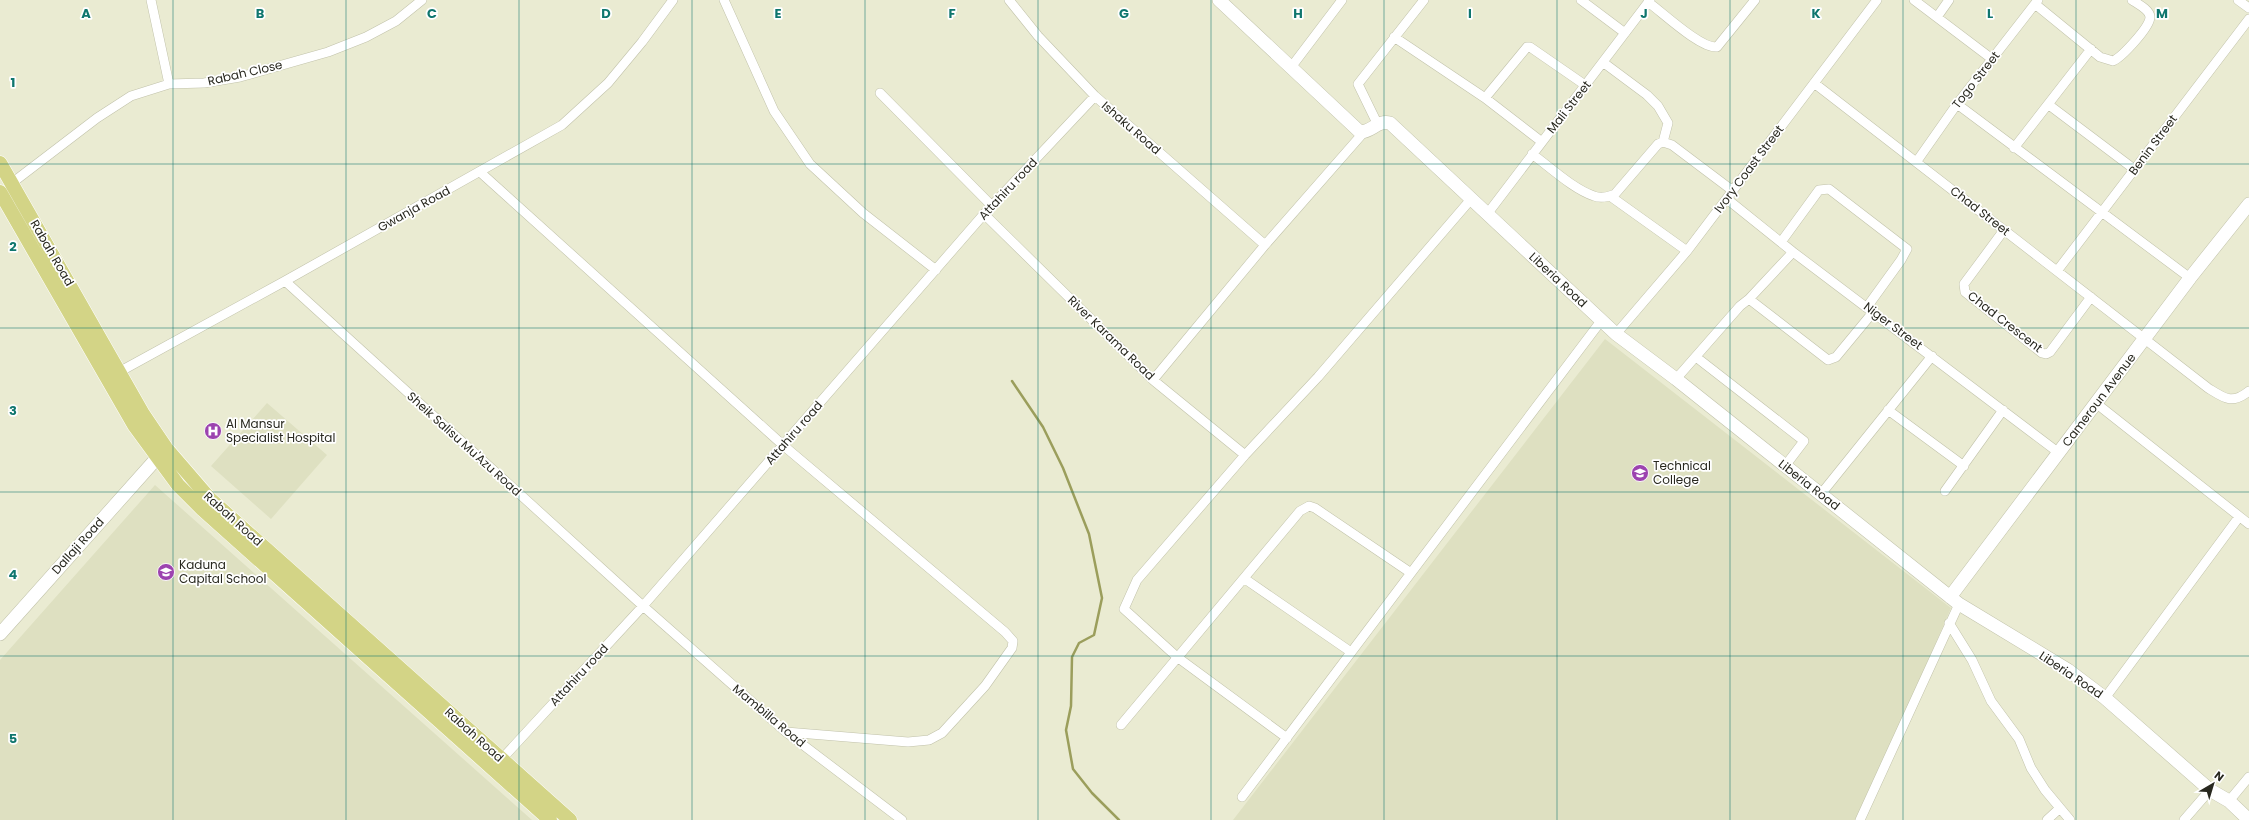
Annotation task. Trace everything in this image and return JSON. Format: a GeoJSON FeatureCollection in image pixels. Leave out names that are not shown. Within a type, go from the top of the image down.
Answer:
{"type":"FeatureCollection","features":[{"type":"Feature","properties":{"kind":"main road","name":"Rabah Road"},"geometry":{"type":"LineString","coordinates":[[0,163],[142,414],[166,448],[210,499],[497,764],[550,820]]}},
{"type":"Feature","properties":{"kind":"main road","name":"Rabah Road"},"geometry":{"type":"LineString","coordinates":[[0,192],[134,425],[178,485],[202,509],[497,764],[570,820]]}},
{"type":"Feature","properties":{"kind":"street"},"geometry":{"type":"LineString","coordinates":[[151,0],[169,84]]}},
{"type":"Feature","properties":{"kind":"street","name":"Rabah Close"},"geometry":{"type":"LineString","coordinates":[[12,183],[97,118],[131,96],[169,84],[204,83],[240,77],[328,52],[366,38],[396,22],[422,0]]}},
{"type":"Feature","properties":{"kind":"street","name":"Gwanja Road"},"geometry":{"type":"LineString","coordinates":[[119,372],[286,281],[562,125],[608,83],[642,42],[673,0]]}},
{"type":"Feature","properties":{"kind":"street"},"geometry":{"type":"LineString","coordinates":[[724,0],[774,111],[810,164],[863,213],[936,270]]}},
{"type":"Feature","properties":{"kind":"street","name":"Ishaku Road"},"geometry":{"type":"LineString","coordinates":[[1009,0],[1038,36],[1095,96],[1265,245]]}},
{"type":"Feature","properties":{"kind":"street"},"geometry":{"type":"LineString","coordinates":[[1219,0],[1292,66],[1360,132],[1364,132]]}},
{"type":"Feature","properties":{"kind":"street"},"geometry":{"type":"LineString","coordinates":[[1292,66],[1342,0]]}},
{"type":"Feature","properties":{"kind":"street"},"geometry":{"type":"LineString","coordinates":[[1153,380],[1265,245],[1364,132],[1384,123],[1358,84],[1424,0]]}},
{"type":"Feature","properties":{"kind":"street"},"geometry":{"type":"LineString","coordinates":[[1581,0],[1625,33]]}},
{"type":"Feature","properties":{"kind":"street"},"geometry":{"type":"LineString","coordinates":[[1649,1],[1702,43],[1713,48],[1717,47],[1755,0]]}},
{"type":"Feature","properties":{"kind":"street","name":"Ivory Coast Street"},"geometry":{"type":"LineString","coordinates":[[1616,334],[1687,251],[1877,0]]}},
{"type":"Feature","properties":{"kind":"street"},"geometry":{"type":"LineString","coordinates":[[1914,0],[1992,60]]}},
{"type":"Feature","properties":{"kind":"street"},"geometry":{"type":"LineString","coordinates":[[1937,17],[1949,0]]}},
{"type":"Feature","properties":{"kind":"street"},"geometry":{"type":"LineString","coordinates":[[2036,2],[2100,57],[2113,61],[2120,58],[2148,24],[2150,17],[2149,12],[2132,0]]}},
{"type":"Feature","properties":{"kind":"street"},"geometry":{"type":"LineString","coordinates":[[2238,0],[2249,8]]}},
{"type":"Feature","properties":{"kind":"street","name":"Mali Street"},"geometry":{"type":"LineString","coordinates":[[1488,213],[1585,85],[1604,63],[1649,1]]}},
{"type":"Feature","properties":{"kind":"street","name":"Togo Street"},"geometry":{"type":"LineString","coordinates":[[1917,161],[1957,104],[2036,2]]}},
{"type":"Feature","properties":{"kind":"street","name":"Benin Street"},"geometry":{"type":"LineString","coordinates":[[2057,271],[2249,19]]}},
{"type":"Feature","properties":{"kind":"street"},"geometry":{"type":"LineString","coordinates":[[1394,37],[1485,98],[1542,142]]}},
{"type":"Feature","properties":{"kind":"street"},"geometry":{"type":"LineString","coordinates":[[1485,98],[1527,47],[1530,47],[1585,85]]}},
{"type":"Feature","properties":{"kind":"street"},"geometry":{"type":"LineString","coordinates":[[2014,148],[2049,105],[2091,49]]}},
{"type":"Feature","properties":{"kind":"street"},"geometry":{"type":"LineString","coordinates":[[1604,63],[1647,95],[1658,106],[1668,123],[1663,142]]}},
{"type":"Feature","properties":{"kind":"street","name":"Chad Street"},"geometry":{"type":"LineString","coordinates":[[1814,83],[1917,161],[2208,388],[2226,399],[2240,399],[2249,391]]}},
{"type":"Feature","properties":{"kind":"street"},"geometry":{"type":"LineString","coordinates":[[880,93],[992,206]]}},
{"type":"Feature","properties":{"kind":"street","name":"Attahiru road"},"geometry":{"type":"LineString","coordinates":[[497,764],[643,606],[784,446],[984,214],[1095,96]]}},
{"type":"Feature","properties":{"kind":"street"},"geometry":{"type":"LineString","coordinates":[[1957,104],[2190,278]]}},
{"type":"Feature","properties":{"kind":"street"},"geometry":{"type":"LineString","coordinates":[[2049,105],[2134,169]]}},
{"type":"Feature","properties":{"kind":"street","name":"Liberia Road"},"geometry":{"type":"LineString","coordinates":[[1384,123],[1472,198],[1616,334],[1676,379],[1954,600],[2068,670],[2105,698],[2210,790],[2229,801],[2249,820]]}},
{"type":"Feature","properties":{"kind":"street"},"geometry":{"type":"LineString","coordinates":[[1532,154],[1583,191],[1595,197],[1610,196],[1619,190],[1658,144],[1663,142],[1672,145],[1733,191]]}},
{"type":"Feature","properties":{"kind":"street"},"geometry":{"type":"LineString","coordinates":[[480,172],[784,446],[1005,632],[1013,641],[1012,648],[986,686],[942,733],[929,740],[908,742],[786,732]]}},
{"type":"Feature","properties":{"kind":"street"},"geometry":{"type":"LineString","coordinates":[[1749,299],[1828,360],[1836,357],[1870,309],[1907,249],[1829,189],[1819,190],[1781,242]]}},
{"type":"Feature","properties":{"kind":"street"},"geometry":{"type":"LineString","coordinates":[[1610,196],[1687,251]]}},
{"type":"Feature","properties":{"kind":"street"},"geometry":{"type":"LineString","coordinates":[[1287,738],[1177,657],[1124,609],[1137,580],[1245,455],[1318,377],[1472,198]]}},
{"type":"Feature","properties":{"kind":"street","name":"Niger Street"},"geometry":{"type":"LineString","coordinates":[[1727,199],[1793,252],[2059,453]]}},
{"type":"Feature","properties":{"kind":"street","name":"Cameroun Avenue"},"geometry":{"type":"LineString","coordinates":[[1954,600],[2059,453],[2146,339],[2190,278],[2249,204]]}},
{"type":"Feature","properties":{"kind":"street","name":"River Karama Road"},"geometry":{"type":"LineString","coordinates":[[984,214],[1153,380],[1245,455]]}},
{"type":"Feature","properties":{"kind":"street","name":"Chad Crescent"},"geometry":{"type":"LineString","coordinates":[[2004,230],[1964,284],[1963,288],[1965,292],[2042,353],[2046,354],[2050,352],[2090,297]]}},
{"type":"Feature","properties":{"kind":"street"},"geometry":{"type":"LineString","coordinates":[[1676,379],[1740,306],[1749,299],[1793,252]]}},
{"type":"Feature","properties":{"kind":"street","name":"Sheik Salisu Mu'Azu Road"},"geometry":{"type":"LineString","coordinates":[[286,281],[643,606]]}},
{"type":"Feature","properties":{"kind":"street"},"geometry":{"type":"LineString","coordinates":[[1242,797],[1601,321]]}},
{"type":"Feature","properties":{"kind":"street"},"geometry":{"type":"LineString","coordinates":[[1821,494],[1932,356]]}},
{"type":"Feature","properties":{"kind":"street"},"geometry":{"type":"LineString","coordinates":[[1696,357],[1804,441],[1785,466]]}},
{"type":"Feature","properties":{"kind":"street"},"geometry":{"type":"LineString","coordinates":[[2097,404],[2249,524]]}},
{"type":"Feature","properties":{"kind":"street"},"geometry":{"type":"LineString","coordinates":[[1888,410],[1964,466]]}},
{"type":"Feature","properties":{"kind":"street"},"geometry":{"type":"LineString","coordinates":[[1945,491],[2003,410]]}},
{"type":"Feature","properties":{"kind":"street","name":"Dallaji Road"},"geometry":{"type":"LineString","coordinates":[[0,634],[157,458]]}},
{"type":"Feature","properties":{"kind":"street"},"geometry":{"type":"LineString","coordinates":[[1121,725],[1300,511],[1309,506],[1315,508],[1411,573]]}},
{"type":"Feature","properties":{"kind":"street"},"geometry":{"type":"LineString","coordinates":[[2105,698],[2240,517]]}},
{"type":"Feature","properties":{"kind":"street"},"geometry":{"type":"LineString","coordinates":[[1244,579],[1351,652]]}},
{"type":"Feature","properties":{"kind":"street"},"geometry":{"type":"LineString","coordinates":[[1860,820],[1949,623],[1954,600]]}},
{"type":"Feature","properties":{"kind":"street","name":"Mambilla Road"},"geometry":{"type":"LineString","coordinates":[[643,606],[786,732],[902,820]]}},
{"type":"Feature","properties":{"kind":"street"},"geometry":{"type":"LineString","coordinates":[[1949,623],[1972,660],[1991,701],[2019,739],[2031,768],[2070,820]]}},
{"type":"Feature","properties":{"kind":"street"},"geometry":{"type":"LineString","coordinates":[[2229,801],[2249,777]]}},
{"type":"Feature","properties":{"kind":"street"},"geometry":{"type":"LineString","coordinates":[[2184,820],[2210,790]]}},
{"type":"Feature","properties":{"kind":"street"},"geometry":{"type":"LineString","coordinates":[[2047,820],[2060,808]]}},
{"type":"Feature","properties":{"kind":"shaded area","name":"Technical College"},"geometry":{"type":"Polygon","coordinates":[[[1605,339],[1951,608],[1858,820],[1233,820],[1605,339]]]}},
{"type":"Feature","properties":{"kind":"shaded area"},"geometry":{"type":"Polygon","coordinates":[[[267,403],[327,455],[271,519],[211,466],[267,403]]]}},
{"type":"Feature","properties":{"kind":"shaded area","name":"Kaduna Capital School"},"geometry":{"type":"Polygon","coordinates":[[[155,485],[532,820],[0,820],[0,660],[155,485]]]}},
{"type":"Feature","properties":{"kind":"waterway"},"geometry":{"type":"LineString","coordinates":[[1012,381],[1043,427],[1063,468],[1089,534],[1102,598],[1094,635],[1079,643],[1072,657],[1071,706],[1066,730],[1073,769],[1092,793],[1119,820]]}},
{"type":"Feature","properties":{"kind":"place","name":"Al Mansur Specialist Hospital"},"geometry":{"type":"Point","coordinates":[213,431]}},
{"type":"Feature","properties":{"kind":"place","name":"Technical College"},"geometry":{"type":"Point","coordinates":[1640,473]}},
{"type":"Feature","properties":{"kind":"place","name":"Kaduna Capital School"},"geometry":{"type":"Point","coordinates":[166,572]}}]}
